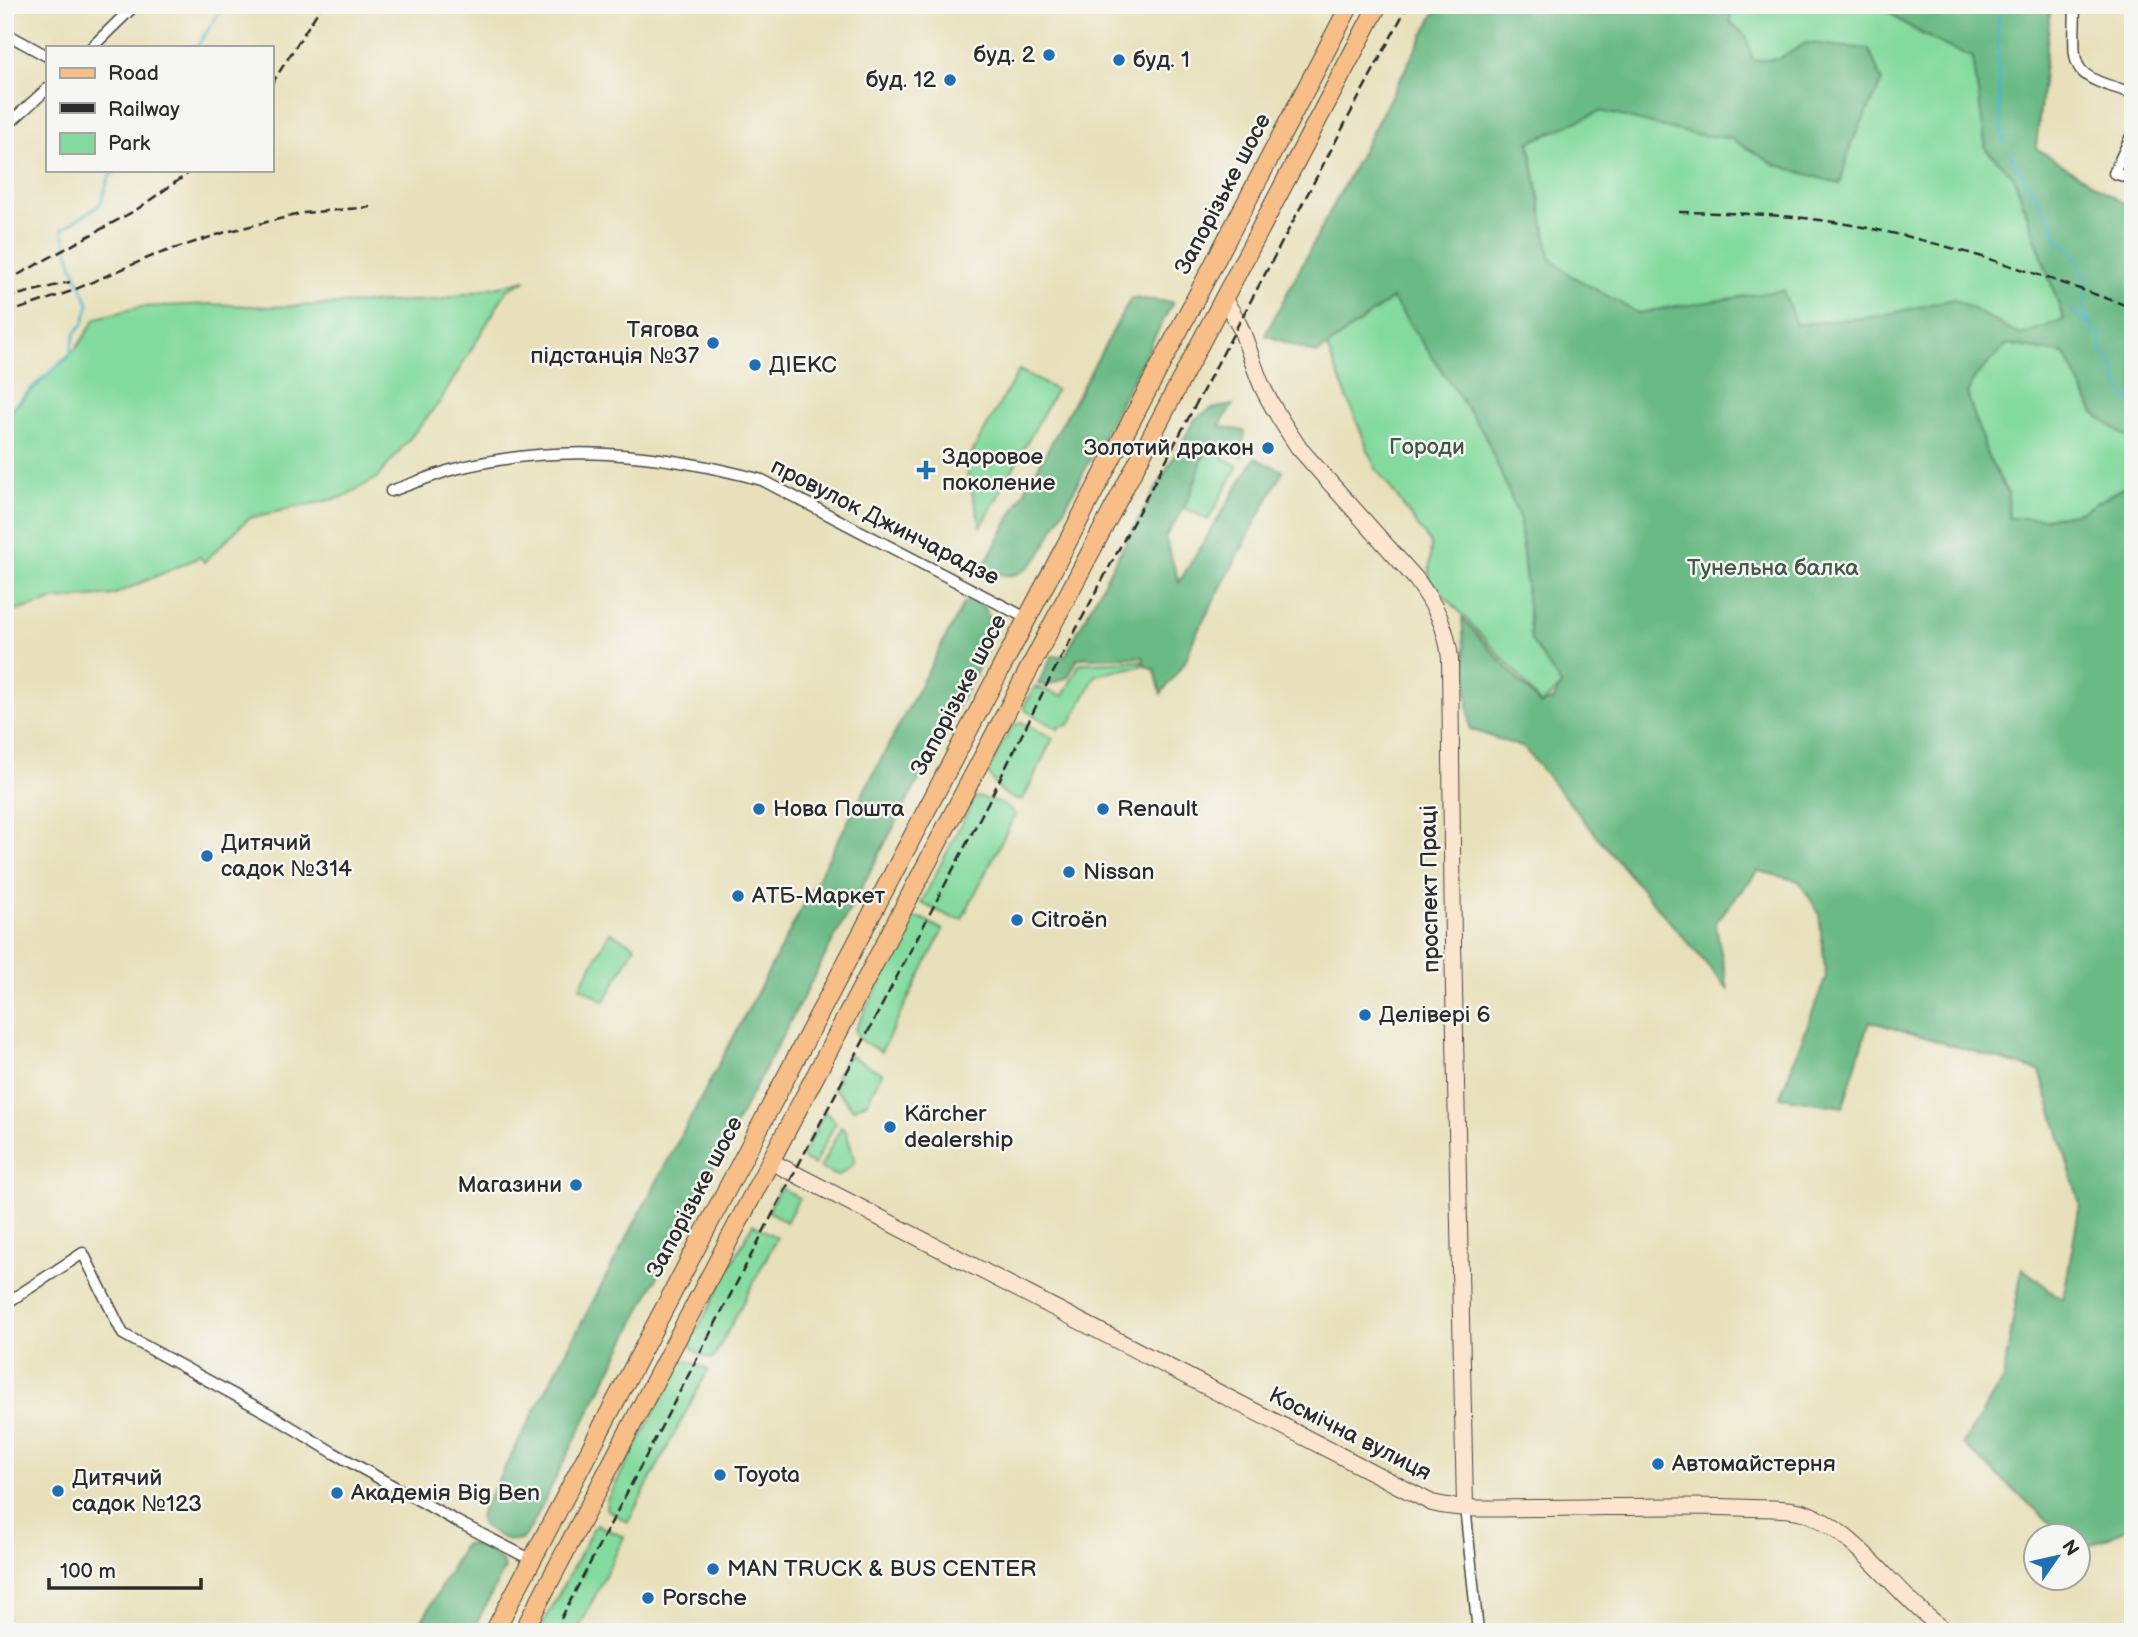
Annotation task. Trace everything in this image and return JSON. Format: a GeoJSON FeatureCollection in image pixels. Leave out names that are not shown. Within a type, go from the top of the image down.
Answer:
{"type":"FeatureCollection","features":[{"type":"Feature","properties":{"kind":"main road","name":"Запорізьке шосе"},"geometry":{"type":"LineString","coordinates":[[494,1632],[1350,5]]}},
{"type":"Feature","properties":{"kind":"main road"},"geometry":{"type":"LineString","coordinates":[[523,1632],[1378,5]]}},
{"type":"Feature","properties":{"kind":"main road"},"geometry":{"type":"LineString","coordinates":[[1200,290],[1224,301]]}},
{"type":"Feature","properties":{"kind":"main road","name":"проспект Праці"},"geometry":{"type":"LineString","coordinates":[[1224,301],[1239,322],[1264,390],[1299,448],[1416,579],[1432,601],[1447,633],[1450,659],[1465,1506]]}},
{"type":"Feature","properties":{"kind":"main road"},"geometry":{"type":"LineString","coordinates":[[1028,619],[1050,630]]}},
{"type":"Feature","properties":{"kind":"main road","name":"Космічна вулиця"},"geometry":{"type":"LineString","coordinates":[[748,1150],[1419,1497],[1442,1505],[1627,1508],[1720,1506],[1776,1508],[1814,1515],[1850,1540],[1908,1598],[1948,1632]]}},
{"type":"Feature","properties":{"kind":"street"},"geometry":{"type":"LineString","coordinates":[[93,46],[135,5]]}},
{"type":"Feature","properties":{"kind":"street"},"geometry":{"type":"LineString","coordinates":[[2075,5],[2074,57],[2077,67],[2098,83],[2133,93]]}},
{"type":"Feature","properties":{"kind":"street"},"geometry":{"type":"LineString","coordinates":[[5,33],[46,55]]}},
{"type":"Feature","properties":{"kind":"street"},"geometry":{"type":"LineString","coordinates":[[5,127],[46,90]]}},
{"type":"Feature","properties":{"kind":"street"},"geometry":{"type":"LineString","coordinates":[[2133,132],[2114,173],[2133,179]]}},
{"type":"Feature","properties":{"kind":"street","name":"провулок Джинчарадзе"},"geometry":{"type":"LineString","coordinates":[[391,491],[449,471],[492,461],[550,453],[625,453],[717,468],[762,480],[1028,619]]}},
{"type":"Feature","properties":{"kind":"street"},"geometry":{"type":"LineString","coordinates":[[5,1304],[83,1253],[123,1334],[456,1521],[532,1560]]}},
{"type":"Feature","properties":{"kind":"street","name":"проспект Праці"},"geometry":{"type":"LineString","coordinates":[[1465,1506],[1478,1632]]}},
{"type":"Feature","properties":{"kind":"green space","name":"Тунельна балка"},"geometry":{"type":"Polygon","coordinates":[[[1439,5],[1736,5],[1732,8],[1730,22],[1746,36],[1753,61],[1779,59],[1806,43],[1869,49],[1882,81],[1851,144],[1840,184],[1774,164],[1730,138],[1692,134],[1601,111],[1529,142],[1550,258],[1570,275],[1638,313],[1783,290],[1796,325],[1879,316],[1954,299],[2020,335],[2064,320],[2014,177],[1986,149],[1973,57],[1925,35],[1880,5],[2051,5],[2036,148],[2133,209],[2133,442],[2094,413],[2065,354],[2007,344],[1975,377],[1967,393],[1987,455],[2008,494],[2009,518],[2046,518],[2080,512],[2133,482],[2133,1526],[2092,1545],[2092,1522],[2050,1522],[1963,1444],[2003,1379],[2022,1268],[2063,1300],[2080,1204],[2040,1071],[1869,1021],[1843,1107],[1780,1097],[1826,977],[1819,913],[1799,881],[1758,871],[1715,922],[1728,989],[1524,748],[1470,729],[1462,618],[1541,705],[1553,700],[1561,685],[1531,640],[1520,519],[1484,433],[1392,298],[1317,354],[1265,335],[1439,5]]]}},
{"type":"Feature","properties":{"kind":"green space"},"geometry":{"type":"Polygon","coordinates":[[[1736,5],[1880,5],[1925,36],[1973,57],[1986,149],[2014,177],[2064,321],[2020,335],[1954,299],[1880,316],[1796,325],[1682,305],[1638,313],[1570,275],[1550,258],[1529,142],[1601,111],[1692,134],[1730,138],[1774,164],[1840,184],[1851,144],[1882,81],[1806,43],[1779,59],[1752,61],[1746,36],[1730,22],[1732,8],[1736,5]]]}},
{"type":"Feature","properties":{"kind":"green space"},"geometry":{"type":"Polygon","coordinates":[[[526,280],[507,290],[439,403],[377,478],[343,497],[249,518],[204,562],[200,557],[113,595],[54,600],[5,614],[5,416],[78,346],[96,318],[140,307],[211,304],[269,307],[438,300],[526,280]]]}},
{"type":"Feature","properties":{"kind":"green space"},"geometry":{"type":"Polygon","coordinates":[[[1131,298],[1173,302],[1040,555],[1027,568],[1014,574],[1000,574],[983,567],[1131,298]]]}},
{"type":"Feature","properties":{"kind":"green space","name":"Городи"},"geometry":{"type":"Polygon","coordinates":[[[1392,298],[1484,433],[1520,519],[1531,640],[1562,685],[1541,705],[1520,677],[1429,579],[1431,544],[1375,467],[1327,347],[1392,298]]]}},
{"type":"Feature","properties":{"kind":"green space"},"geometry":{"type":"Polygon","coordinates":[[[2007,344],[2065,354],[2094,413],[2133,442],[2133,482],[2080,512],[2046,518],[2008,518],[2008,494],[1987,455],[1967,393],[1975,377],[2007,344]]]}},
{"type":"Feature","properties":{"kind":"green space"},"geometry":{"type":"Polygon","coordinates":[[[1019,370],[1056,390],[981,527],[965,465],[1019,370]]]}},
{"type":"Feature","properties":{"kind":"green space"},"geometry":{"type":"Polygon","coordinates":[[[1233,405],[1219,426],[1245,431],[1242,457],[1205,444],[1191,493],[1165,537],[1179,582],[1255,458],[1283,471],[1195,636],[1185,662],[1161,694],[1155,670],[1144,665],[1144,657],[1078,658],[1068,677],[1046,686],[1038,684],[1052,656],[1065,656],[1195,419],[1211,409],[1233,405]]]}},
{"type":"Feature","properties":{"kind":"green space"},"geometry":{"type":"Polygon","coordinates":[[[1208,449],[1238,466],[1208,520],[1178,504],[1208,449]]]}},
{"type":"Feature","properties":{"kind":"green space"},"geometry":{"type":"Polygon","coordinates":[[[969,601],[978,604],[988,615],[990,632],[984,657],[716,1161],[531,1527],[521,1540],[509,1539],[489,1531],[479,1516],[964,603],[969,601]]]}},
{"type":"Feature","properties":{"kind":"green space"},"geometry":{"type":"Polygon","coordinates":[[[1142,661],[1141,666],[1096,675],[1071,722],[1066,726],[1058,729],[1025,710],[1024,706],[1035,687],[1063,696],[1080,663],[1142,661]]]}},
{"type":"Feature","properties":{"kind":"green space"},"geometry":{"type":"Polygon","coordinates":[[[1021,722],[1053,738],[1023,799],[1017,799],[1002,792],[988,772],[1011,728],[1021,722]]]}},
{"type":"Feature","properties":{"kind":"green space"},"geometry":{"type":"Polygon","coordinates":[[[975,797],[1002,804],[1015,815],[962,919],[953,918],[921,903],[975,797]]]}},
{"type":"Feature","properties":{"kind":"green space"},"geometry":{"type":"Polygon","coordinates":[[[921,918],[943,930],[881,1052],[862,1041],[855,1030],[912,919],[921,918]]]}},
{"type":"Feature","properties":{"kind":"green space"},"geometry":{"type":"Polygon","coordinates":[[[610,932],[635,946],[605,1001],[580,987],[610,932]]]}},
{"type":"Feature","properties":{"kind":"green space"},"geometry":{"type":"Polygon","coordinates":[[[848,1055],[882,1073],[867,1102],[853,1109],[833,1089],[839,1079],[836,1076],[848,1055]]]}},
{"type":"Feature","properties":{"kind":"green space"},"geometry":{"type":"Polygon","coordinates":[[[825,1112],[836,1122],[814,1165],[804,1160],[802,1155],[825,1112]]]}},
{"type":"Feature","properties":{"kind":"green space"},"geometry":{"type":"Polygon","coordinates":[[[841,1127],[846,1132],[855,1161],[837,1176],[820,1168],[841,1127]]]}},
{"type":"Feature","properties":{"kind":"green space"},"geometry":{"type":"Polygon","coordinates":[[[780,1187],[799,1198],[786,1222],[768,1211],[780,1187]]]}},
{"type":"Feature","properties":{"kind":"green space"},"geometry":{"type":"Polygon","coordinates":[[[753,1224],[777,1238],[713,1359],[706,1357],[696,1352],[690,1343],[753,1224]]]}},
{"type":"Feature","properties":{"kind":"green space"},"geometry":{"type":"Polygon","coordinates":[[[682,1361],[708,1370],[628,1522],[606,1509],[607,1500],[682,1361]]]}},
{"type":"Feature","properties":{"kind":"green space"},"geometry":{"type":"Polygon","coordinates":[[[598,1525],[624,1537],[577,1632],[539,1632],[594,1527],[598,1525]]]}},
{"type":"Feature","properties":{"kind":"green space"},"geometry":{"type":"Polygon","coordinates":[[[466,1544],[489,1552],[499,1559],[505,1568],[472,1632],[416,1632],[462,1548],[466,1544]]]}},
{"type":"Feature","properties":{"kind":"waterway"},"geometry":{"type":"LineString","coordinates":[[198,46],[224,5]]}},
{"type":"Feature","properties":{"kind":"waterway"},"geometry":{"type":"LineString","coordinates":[[2001,5],[1998,26],[1999,108],[2004,143]]}},
{"type":"Feature","properties":{"kind":"waterway"},"geometry":{"type":"LineString","coordinates":[[2009,152],[2051,221],[2059,243],[2067,247],[2079,262],[2086,290],[2083,308],[2094,330],[2100,332],[2100,349],[2114,363],[2119,386],[2133,405]]}},
{"type":"Feature","properties":{"kind":"waterway"},"geometry":{"type":"LineString","coordinates":[[5,414],[69,357],[75,333],[83,324],[89,305],[72,264],[62,229],[100,205],[109,177],[114,172]]}},
{"type":"Feature","properties":{"kind":"waterway"},"geometry":{"type":"LineString","coordinates":[[2071,311],[2090,325]]}},
{"type":"Feature","properties":{"kind":"railway"},"geometry":{"type":"LineString","coordinates":[[273,82],[322,5]]}},
{"type":"Feature","properties":{"kind":"railway"},"geometry":{"type":"LineString","coordinates":[[554,1632],[994,791],[1045,688],[1408,5]]}},
{"type":"Feature","properties":{"kind":"railway"},"geometry":{"type":"LineString","coordinates":[[5,282],[136,210],[190,172]]}},
{"type":"Feature","properties":{"kind":"railway"},"geometry":{"type":"LineString","coordinates":[[5,314],[69,292],[155,255],[226,232],[304,213],[370,207]]}},
{"type":"Feature","properties":{"kind":"railway"},"geometry":{"type":"LineString","coordinates":[[1679,212],[1796,217],[1910,237],[1985,258],[2133,308]]}},
{"type":"Feature","properties":{"kind":"railway"},"geometry":{"type":"LineString","coordinates":[[5,298],[70,282]]}},
{"type":"Feature","properties":{"kind":"place","name":"буд. 2"},"geometry":{"type":"Point","coordinates":[1049,55]}},
{"type":"Feature","properties":{"kind":"place","name":"буд. 1"},"geometry":{"type":"Point","coordinates":[1119,60]}},
{"type":"Feature","properties":{"kind":"place","name":"буд. 12"},"geometry":{"type":"Point","coordinates":[950,80]}},
{"type":"Feature","properties":{"kind":"place","name":"Тягова пiдстанцiя №37"},"geometry":{"type":"Point","coordinates":[713,343]}},
{"type":"Feature","properties":{"kind":"place","name":"ДІЕКС"},"geometry":{"type":"Point","coordinates":[755,365]}},
{"type":"Feature","properties":{"kind":"place","name":"Золотий дракон"},"geometry":{"type":"Point","coordinates":[1268,448]}},
{"type":"Feature","properties":{"kind":"place","name":"Здоровое поколение"},"geometry":{"type":"Point","coordinates":[926,470]}},
{"type":"Feature","properties":{"kind":"place","name":"Нова Пошта"},"geometry":{"type":"Point","coordinates":[759,809]}},
{"type":"Feature","properties":{"kind":"place","name":"Renault"},"geometry":{"type":"Point","coordinates":[1103,809]}},
{"type":"Feature","properties":{"kind":"place","name":"Дитячий садок №314"},"geometry":{"type":"Point","coordinates":[207,856]}},
{"type":"Feature","properties":{"kind":"place","name":"Nissan"},"geometry":{"type":"Point","coordinates":[1069,872]}},
{"type":"Feature","properties":{"kind":"place","name":"АТБ-Маркет"},"geometry":{"type":"Point","coordinates":[738,896]}},
{"type":"Feature","properties":{"kind":"place","name":"Citroën"},"geometry":{"type":"Point","coordinates":[1017,920]}},
{"type":"Feature","properties":{"kind":"place","name":"Делівері 6"},"geometry":{"type":"Point","coordinates":[1365,1015]}},
{"type":"Feature","properties":{"kind":"place","name":"Kärcher dealership"},"geometry":{"type":"Point","coordinates":[890,1127]}},
{"type":"Feature","properties":{"kind":"place","name":"Магазини"},"geometry":{"type":"Point","coordinates":[576,1185]}},
{"type":"Feature","properties":{"kind":"place","name":"Автомайстерня"},"geometry":{"type":"Point","coordinates":[1658,1464]}},
{"type":"Feature","properties":{"kind":"place","name":"Toyota"},"geometry":{"type":"Point","coordinates":[720,1475]}},
{"type":"Feature","properties":{"kind":"place","name":"Дитячий садок №123"},"geometry":{"type":"Point","coordinates":[58,1491]}},
{"type":"Feature","properties":{"kind":"place","name":"Академія Big Ben"},"geometry":{"type":"Point","coordinates":[337,1493]}},
{"type":"Feature","properties":{"kind":"place","name":"MAN TRUCK & BUS CENTER"},"geometry":{"type":"Point","coordinates":[713,1569]}},
{"type":"Feature","properties":{"kind":"place","name":"Porsche"},"geometry":{"type":"Point","coordinates":[648,1598]}}]}
